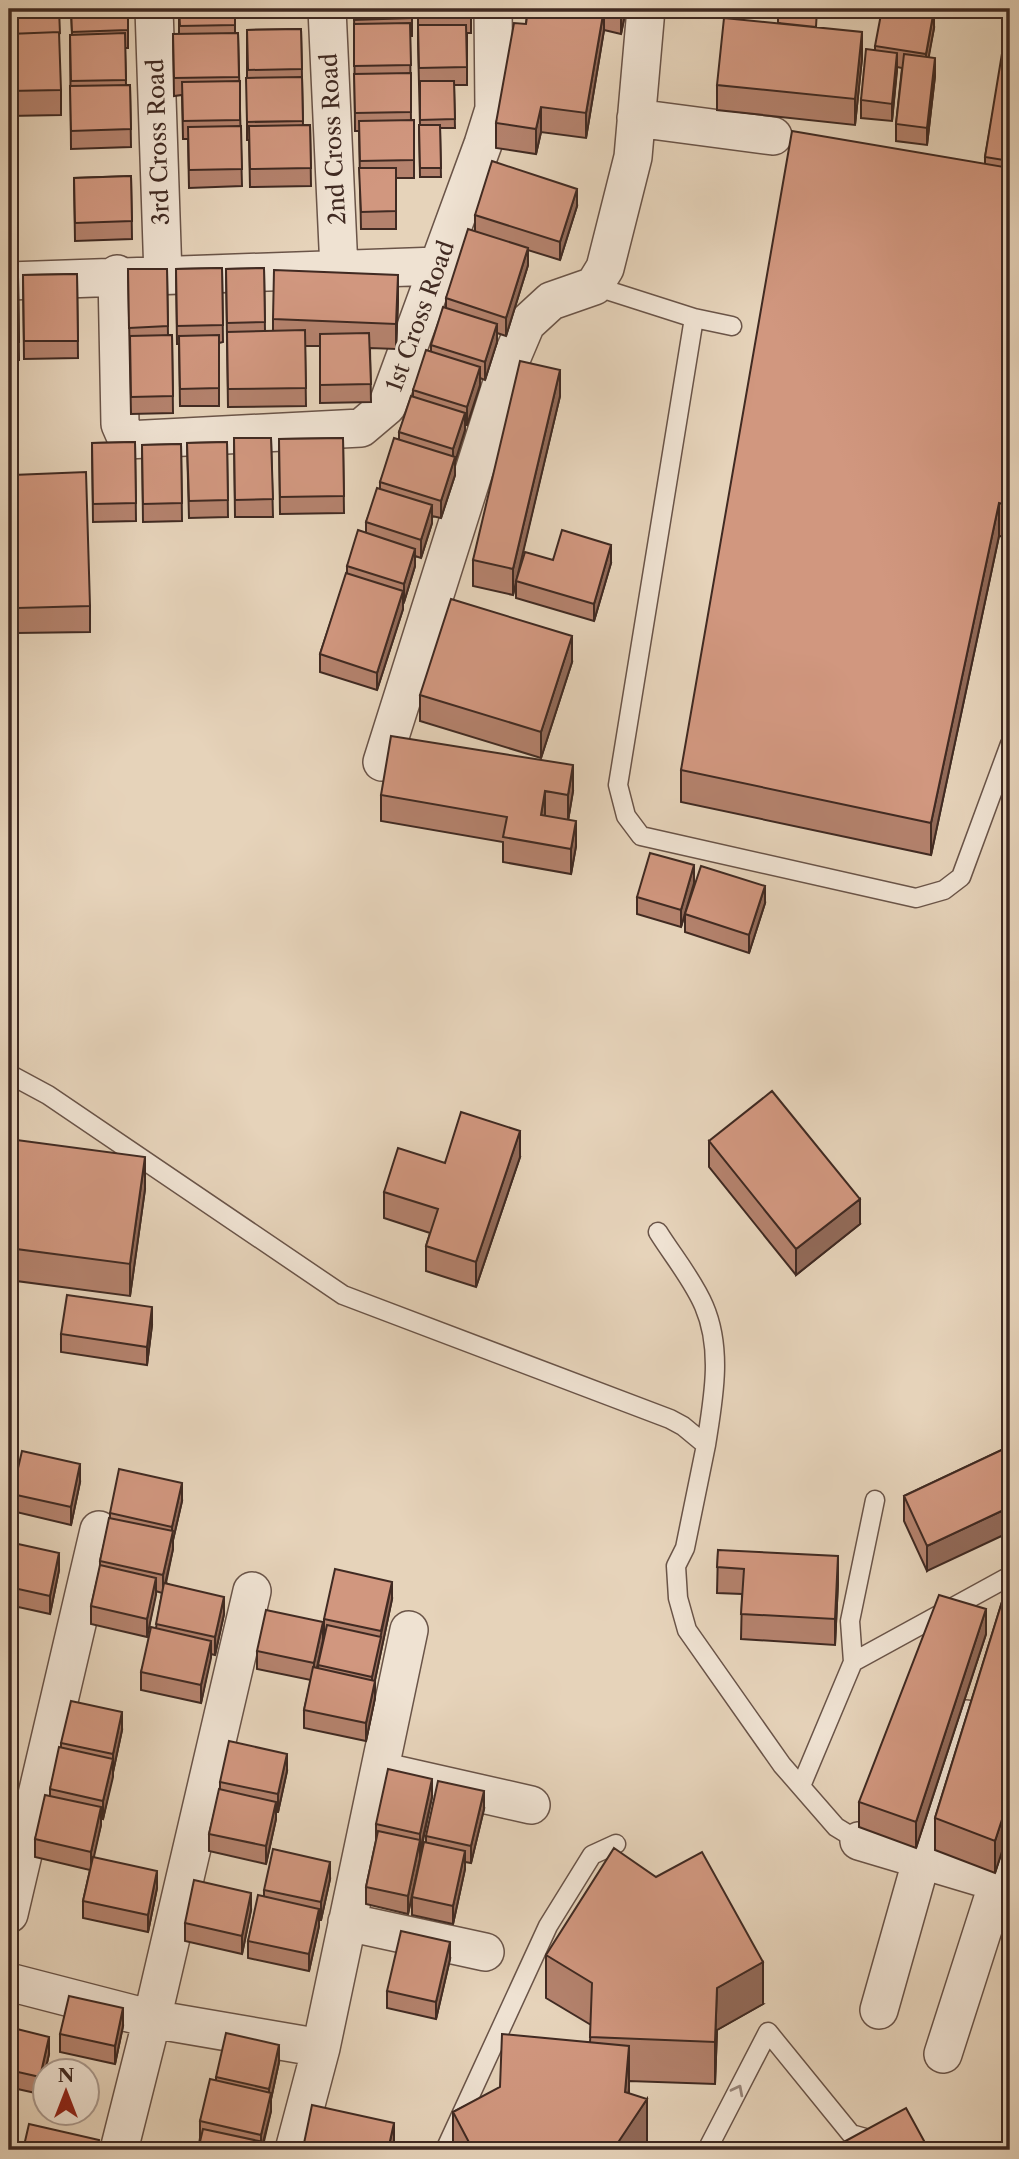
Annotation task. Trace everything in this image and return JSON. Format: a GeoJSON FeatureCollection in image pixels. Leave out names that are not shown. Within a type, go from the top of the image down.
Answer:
{"type":"FeatureCollection","features":[{"type":"Feature","properties":{"kind":"street","name":"3rd Cross Road"},"geometry":{"type":"LineString","coordinates":[[154,9],[163,276]]}},
{"type":"Feature","properties":{"kind":"street","name":"2nd Cross Road"},"geometry":{"type":"LineString","coordinates":[[327,9],[339,269]]}},
{"type":"Feature","properties":{"kind":"street","name":"1st Cross Road"},"geometry":{"type":"LineString","coordinates":[[117,274],[120,424],[127,440],[360,428],[387,406],[494,109],[493,9]]}},
{"type":"Feature","properties":{"kind":"street"},"geometry":{"type":"LineString","coordinates":[[382,762],[505,376],[526,324],[551,301],[594,286],[605,268],[633,157],[646,9]]}},
{"type":"Feature","properties":{"kind":"street"},"geometry":{"type":"LineString","coordinates":[[636,118],[773,136]]}},
{"type":"Feature","properties":{"kind":"street"},"geometry":{"type":"LineString","coordinates":[[9,281],[117,274],[163,276],[438,266]]}},
{"type":"Feature","properties":{"kind":"street"},"geometry":{"type":"LineString","coordinates":[[9,1914],[99,1530]]}},
{"type":"Feature","properties":{"kind":"street"},"geometry":{"type":"LineString","coordinates":[[119,2150],[252,1591]]}},
{"type":"Feature","properties":{"kind":"street"},"geometry":{"type":"LineString","coordinates":[[294,2150],[321,2049],[409,1630]]}},
{"type":"Feature","properties":{"kind":"street"},"geometry":{"type":"LineString","coordinates":[[879,2010],[922,1858],[976,1689]]}},
{"type":"Feature","properties":{"kind":"street"},"geometry":{"type":"LineString","coordinates":[[379,1771],[531,1805]]}},
{"type":"Feature","properties":{"kind":"street"},"geometry":{"type":"LineString","coordinates":[[859,1840],[1004,1884]]}},
{"type":"Feature","properties":{"kind":"street"},"geometry":{"type":"LineString","coordinates":[[943,2054],[1004,1884],[1010,1845]]}},
{"type":"Feature","properties":{"kind":"street"},"geometry":{"type":"LineString","coordinates":[[347,1922],[485,1952]]}},
{"type":"Feature","properties":{"kind":"street"},"geometry":{"type":"LineString","coordinates":[[9,1982],[152,2019],[321,2049]]}},
{"type":"Feature","properties":{"kind":"lane"},"geometry":{"type":"LineString","coordinates":[[594,286],[694,318],[732,326]]}},
{"type":"Feature","properties":{"kind":"lane"},"geometry":{"type":"LineString","coordinates":[[694,318],[618,785],[626,816],[641,836],[916,898],[944,890],[961,877],[1010,744]]}},
{"type":"Feature","properties":{"kind":"lane"},"geometry":{"type":"LineString","coordinates":[[9,1074],[48,1096],[343,1296],[670,1419],[706,1445]]}},
{"type":"Feature","properties":{"kind":"lane"},"geometry":{"type":"LineString","coordinates":[[658,1232],[704,1306],[712,1338],[716,1381],[685,1548],[676,1566],[678,1598],[687,1630],[782,1765],[836,1827],[859,1840]]}},
{"type":"Feature","properties":{"kind":"lane"},"geometry":{"type":"LineString","coordinates":[[801,1786],[853,1662],[850,1620],[875,1500]]}},
{"type":"Feature","properties":{"kind":"lane"},"geometry":{"type":"LineString","coordinates":[[853,1662],[1010,1576]]}},
{"type":"Feature","properties":{"kind":"lane"},"geometry":{"type":"LineString","coordinates":[[445,2150],[548,1926],[592,1855],[616,1844]]}},
{"type":"Feature","properties":{"kind":"lane"},"geometry":{"type":"LineString","coordinates":[[707,2150],[768,2032],[851,2134],[909,2150]]}},
{"type":"Feature","properties":{"kind":"building"},"geometry":{"type":"Polygon","coordinates":[[[9,9],[59,9],[60,34],[9,34],[9,9]]]}},
{"type":"Feature","properties":{"kind":"building"},"geometry":{"type":"Polygon","coordinates":[[[71,9],[128,9],[128,30],[72,32],[71,9]]]}},
{"type":"Feature","properties":{"kind":"building"},"geometry":{"type":"Polygon","coordinates":[[[179,9],[235,9],[235,25],[180,26],[179,9]]]}},
{"type":"Feature","properties":{"kind":"building"},"geometry":{"type":"Polygon","coordinates":[[[354,9],[412,9],[412,18],[354,20],[354,9]]]}},
{"type":"Feature","properties":{"kind":"building"},"geometry":{"type":"Polygon","coordinates":[[[418,9],[471,9],[471,16],[418,16],[418,9]]]}},
{"type":"Feature","properties":{"kind":"building"},"geometry":{"type":"Polygon","coordinates":[[[528,9],[604,9],[586,113],[541,107],[536,129],[496,123],[514,23],[526,24],[528,9]]]}},
{"type":"Feature","properties":{"kind":"building"},"geometry":{"type":"Polygon","coordinates":[[[778,9],[817,9],[816,27],[778,23],[778,9]]]}},
{"type":"Feature","properties":{"kind":"building"},"geometry":{"type":"Polygon","coordinates":[[[882,9],[934,10],[926,54],[875,46],[882,9]]]}},
{"type":"Feature","properties":{"kind":"building"},"geometry":{"type":"Polygon","coordinates":[[[1010,17],[1010,161],[985,157],[1010,17]]]}},
{"type":"Feature","properties":{"kind":"building"},"geometry":{"type":"Polygon","coordinates":[[[724,18],[862,32],[855,99],[717,85],[724,18]]]}},
{"type":"Feature","properties":{"kind":"building"},"geometry":{"type":"Polygon","coordinates":[[[410,23],[411,65],[354,66],[354,24],[410,23]]]}},
{"type":"Feature","properties":{"kind":"building"},"geometry":{"type":"Polygon","coordinates":[[[418,25],[466,25],[467,67],[419,68],[418,25]]]}},
{"type":"Feature","properties":{"kind":"building"},"geometry":{"type":"Polygon","coordinates":[[[301,29],[302,69],[248,70],[247,30],[301,29]]]}},
{"type":"Feature","properties":{"kind":"building"},"geometry":{"type":"Polygon","coordinates":[[[59,32],[61,90],[9,91],[9,34],[59,32]]]}},
{"type":"Feature","properties":{"kind":"building"},"geometry":{"type":"Polygon","coordinates":[[[125,33],[126,80],[71,81],[70,35],[125,33]]]}},
{"type":"Feature","properties":{"kind":"building"},"geometry":{"type":"Polygon","coordinates":[[[238,33],[239,77],[174,78],[173,34],[238,33]]]}},
{"type":"Feature","properties":{"kind":"building"},"geometry":{"type":"Polygon","coordinates":[[[866,49],[897,53],[892,104],[861,100],[866,49]]]}},
{"type":"Feature","properties":{"kind":"building"},"geometry":{"type":"Polygon","coordinates":[[[904,54],[935,58],[927,128],[896,124],[904,54]]]}},
{"type":"Feature","properties":{"kind":"building"},"geometry":{"type":"Polygon","coordinates":[[[411,73],[411,112],[355,113],[354,74],[411,73]]]}},
{"type":"Feature","properties":{"kind":"building"},"geometry":{"type":"Polygon","coordinates":[[[302,77],[303,121],[247,122],[246,78],[302,77]]]}},
{"type":"Feature","properties":{"kind":"building"},"geometry":{"type":"Polygon","coordinates":[[[240,81],[240,120],[183,121],[182,82],[240,81]]]}},
{"type":"Feature","properties":{"kind":"building"},"geometry":{"type":"Polygon","coordinates":[[[420,81],[454,81],[455,119],[420,120],[420,81]]]}},
{"type":"Feature","properties":{"kind":"building"},"geometry":{"type":"Polygon","coordinates":[[[130,85],[131,129],[71,131],[70,86],[130,85]]]}},
{"type":"Feature","properties":{"kind":"building"},"geometry":{"type":"Polygon","coordinates":[[[414,120],[414,160],[360,161],[359,121],[414,120]]]}},
{"type":"Feature","properties":{"kind":"building"},"geometry":{"type":"Polygon","coordinates":[[[310,125],[311,168],[250,169],[249,126],[310,125]]]}},
{"type":"Feature","properties":{"kind":"building"},"geometry":{"type":"Polygon","coordinates":[[[419,125],[440,125],[441,168],[420,168],[419,125]]]}},
{"type":"Feature","properties":{"kind":"building"},"geometry":{"type":"Polygon","coordinates":[[[241,126],[242,169],[189,170],[188,127],[241,126]]]}},
{"type":"Feature","properties":{"kind":"building"},"geometry":{"type":"Polygon","coordinates":[[[792,131],[1010,168],[1010,506],[999,503],[931,823],[681,770],[792,131]]]}},
{"type":"Feature","properties":{"kind":"building"},"geometry":{"type":"Polygon","coordinates":[[[492,161],[577,189],[560,242],[475,215],[492,161]]]}},
{"type":"Feature","properties":{"kind":"building"},"geometry":{"type":"Polygon","coordinates":[[[359,168],[396,168],[396,211],[361,212],[359,168]]]}},
{"type":"Feature","properties":{"kind":"building"},"geometry":{"type":"Polygon","coordinates":[[[131,176],[132,221],[75,223],[74,178],[131,176]]]}},
{"type":"Feature","properties":{"kind":"building"},"geometry":{"type":"Polygon","coordinates":[[[468,229],[528,248],[506,318],[446,298],[468,229]]]}},
{"type":"Feature","properties":{"kind":"building"},"geometry":{"type":"Polygon","coordinates":[[[222,268],[223,325],[177,326],[176,269],[222,268]]]}},
{"type":"Feature","properties":{"kind":"building"},"geometry":{"type":"Polygon","coordinates":[[[264,268],[265,322],[227,323],[226,269],[264,268]]]}},
{"type":"Feature","properties":{"kind":"building"},"geometry":{"type":"Polygon","coordinates":[[[128,269],[167,269],[168,326],[129,328],[128,269]]]}},
{"type":"Feature","properties":{"kind":"building"},"geometry":{"type":"Polygon","coordinates":[[[274,270],[398,275],[396,324],[273,319],[274,270]]]}},
{"type":"Feature","properties":{"kind":"building"},"geometry":{"type":"Polygon","coordinates":[[[77,274],[78,341],[24,341],[23,275],[77,274]]]}},
{"type":"Feature","properties":{"kind":"building"},"geometry":{"type":"Polygon","coordinates":[[[9,277],[18,277],[19,342],[9,342],[9,277]]]}},
{"type":"Feature","properties":{"kind":"building"},"geometry":{"type":"Polygon","coordinates":[[[443,307],[497,324],[485,362],[431,345],[443,307]]]}},
{"type":"Feature","properties":{"kind":"building"},"geometry":{"type":"Polygon","coordinates":[[[305,330],[306,388],[228,389],[227,332],[305,330]]]}},
{"type":"Feature","properties":{"kind":"building"},"geometry":{"type":"Polygon","coordinates":[[[369,333],[371,384],[320,385],[320,334],[369,333]]]}},
{"type":"Feature","properties":{"kind":"building"},"geometry":{"type":"Polygon","coordinates":[[[172,335],[173,396],[131,397],[130,336],[172,335]]]}},
{"type":"Feature","properties":{"kind":"building"},"geometry":{"type":"Polygon","coordinates":[[[219,335],[219,388],[180,389],[179,336],[219,335]]]}},
{"type":"Feature","properties":{"kind":"building"},"geometry":{"type":"Polygon","coordinates":[[[426,350],[480,367],[467,407],[413,390],[426,350]]]}},
{"type":"Feature","properties":{"kind":"building"},"geometry":{"type":"Polygon","coordinates":[[[520,361],[560,370],[513,569],[473,560],[520,361]]]}},
{"type":"Feature","properties":{"kind":"building"},"geometry":{"type":"Polygon","coordinates":[[[411,396],[465,413],[453,449],[399,432],[411,396]]]}},
{"type":"Feature","properties":{"kind":"building"},"geometry":{"type":"Polygon","coordinates":[[[234,438],[271,438],[273,499],[235,500],[234,438]]]}},
{"type":"Feature","properties":{"kind":"building"},"geometry":{"type":"Polygon","coordinates":[[[343,438],[344,496],[280,497],[279,439],[343,438]]]}},
{"type":"Feature","properties":{"kind":"building"},"geometry":{"type":"Polygon","coordinates":[[[394,438],[455,457],[441,501],[380,482],[394,438]]]}},
{"type":"Feature","properties":{"kind":"building"},"geometry":{"type":"Polygon","coordinates":[[[135,442],[136,503],[93,504],[92,443],[135,442]]]}},
{"type":"Feature","properties":{"kind":"building"},"geometry":{"type":"Polygon","coordinates":[[[227,442],[228,500],[189,501],[187,443],[227,442]]]}},
{"type":"Feature","properties":{"kind":"building"},"geometry":{"type":"Polygon","coordinates":[[[181,444],[182,503],[143,504],[142,445],[181,444]]]}},
{"type":"Feature","properties":{"kind":"building"},"geometry":{"type":"Polygon","coordinates":[[[86,472],[90,606],[17,608],[13,475],[86,472]]]}},
{"type":"Feature","properties":{"kind":"building"},"geometry":{"type":"Polygon","coordinates":[[[377,488],[432,505],[421,540],[366,522],[377,488]]]}},
{"type":"Feature","properties":{"kind":"building"},"geometry":{"type":"Polygon","coordinates":[[[358,530],[415,549],[404,584],[347,566],[358,530]]]}},
{"type":"Feature","properties":{"kind":"building"},"geometry":{"type":"Polygon","coordinates":[[[562,530],[611,545],[594,604],[516,581],[525,552],[553,560],[562,530]]]}},
{"type":"Feature","properties":{"kind":"building"},"geometry":{"type":"Polygon","coordinates":[[[346,573],[403,591],[377,673],[320,654],[346,573]]]}},
{"type":"Feature","properties":{"kind":"building"},"geometry":{"type":"Polygon","coordinates":[[[451,599],[572,636],[541,732],[420,695],[451,599]]]}},
{"type":"Feature","properties":{"kind":"building"},"geometry":{"type":"Polygon","coordinates":[[[391,736],[573,765],[568,795],[545,791],[541,815],[576,821],[571,849],[503,837],[507,817],[381,795],[391,736]]]}},
{"type":"Feature","properties":{"kind":"building"},"geometry":{"type":"Polygon","coordinates":[[[650,853],[694,865],[681,910],[637,897],[650,853]]]}},
{"type":"Feature","properties":{"kind":"building"},"geometry":{"type":"Polygon","coordinates":[[[701,866],[765,886],[749,935],[685,914],[701,866]]]}},
{"type":"Feature","properties":{"kind":"building"},"geometry":{"type":"Polygon","coordinates":[[[772,1091],[860,1199],[796,1249],[709,1141],[772,1091]]]}},
{"type":"Feature","properties":{"kind":"building"},"geometry":{"type":"Polygon","coordinates":[[[461,1112],[520,1131],[476,1262],[426,1246],[438,1209],[384,1192],[398,1148],[445,1163],[461,1112]]]}},
{"type":"Feature","properties":{"kind":"building"},"geometry":{"type":"Polygon","coordinates":[[[9,1139],[145,1157],[130,1264],[9,1248],[9,1139]]]}},
{"type":"Feature","properties":{"kind":"building"},"geometry":{"type":"Polygon","coordinates":[[[67,1295],[152,1307],[147,1347],[61,1334],[67,1295]]]}},
{"type":"Feature","properties":{"kind":"building"},"geometry":{"type":"Polygon","coordinates":[[[1010,1446],[1010,1507],[927,1546],[904,1496],[1010,1446]]]}},
{"type":"Feature","properties":{"kind":"building"},"geometry":{"type":"Polygon","coordinates":[[[22,1451],[80,1464],[71,1507],[12,1494],[22,1451]]]}},
{"type":"Feature","properties":{"kind":"building"},"geometry":{"type":"Polygon","coordinates":[[[119,1469],[182,1483],[172,1527],[110,1513],[119,1469]]]}},
{"type":"Feature","properties":{"kind":"building"},"geometry":{"type":"Polygon","coordinates":[[[109,1518],[173,1531],[163,1575],[100,1561],[109,1518]]]}},
{"type":"Feature","properties":{"kind":"building"},"geometry":{"type":"Polygon","coordinates":[[[9,1542],[59,1553],[50,1596],[9,1587],[9,1542]]]}},
{"type":"Feature","properties":{"kind":"building"},"geometry":{"type":"Polygon","coordinates":[[[718,1550],[838,1556],[835,1619],[741,1614],[744,1569],[717,1567],[718,1550]]]}},
{"type":"Feature","properties":{"kind":"building"},"geometry":{"type":"Polygon","coordinates":[[[100,1565],[156,1578],[147,1619],[91,1606],[100,1565]]]}},
{"type":"Feature","properties":{"kind":"building"},"geometry":{"type":"Polygon","coordinates":[[[335,1569],[392,1582],[381,1631],[324,1619],[335,1569]]]}},
{"type":"Feature","properties":{"kind":"building"},"geometry":{"type":"Polygon","coordinates":[[[1010,1576],[1010,1795],[995,1841],[935,1818],[1010,1576]]]}},
{"type":"Feature","properties":{"kind":"building"},"geometry":{"type":"Polygon","coordinates":[[[164,1583],[224,1597],[215,1637],[156,1624],[164,1583]]]}},
{"type":"Feature","properties":{"kind":"building"},"geometry":{"type":"Polygon","coordinates":[[[939,1595],[986,1609],[916,1822],[859,1802],[939,1595]]]}},
{"type":"Feature","properties":{"kind":"building"},"geometry":{"type":"Polygon","coordinates":[[[266,1610],[323,1622],[314,1663],[257,1651],[266,1610]]]}},
{"type":"Feature","properties":{"kind":"building"},"geometry":{"type":"Polygon","coordinates":[[[327,1625],[381,1637],[372,1677],[318,1665],[327,1625]]]}},
{"type":"Feature","properties":{"kind":"building"},"geometry":{"type":"Polygon","coordinates":[[[151,1627],[211,1641],[201,1685],[141,1672],[151,1627]]]}},
{"type":"Feature","properties":{"kind":"building"},"geometry":{"type":"Polygon","coordinates":[[[313,1667],[375,1681],[366,1723],[304,1710],[313,1667]]]}},
{"type":"Feature","properties":{"kind":"building"},"geometry":{"type":"Polygon","coordinates":[[[71,1701],[122,1712],[113,1754],[61,1743],[71,1701]]]}},
{"type":"Feature","properties":{"kind":"building"},"geometry":{"type":"Polygon","coordinates":[[[229,1741],[287,1754],[278,1794],[220,1782],[229,1741]]]}},
{"type":"Feature","properties":{"kind":"building"},"geometry":{"type":"Polygon","coordinates":[[[59,1747],[113,1759],[103,1801],[50,1789],[59,1747]]]}},
{"type":"Feature","properties":{"kind":"building"},"geometry":{"type":"Polygon","coordinates":[[[388,1769],[432,1779],[420,1834],[376,1824],[388,1769]]]}},
{"type":"Feature","properties":{"kind":"building"},"geometry":{"type":"Polygon","coordinates":[[[438,1781],[484,1791],[471,1846],[426,1836],[438,1781]]]}},
{"type":"Feature","properties":{"kind":"building"},"geometry":{"type":"Polygon","coordinates":[[[219,1789],[276,1802],[266,1846],[209,1834],[219,1789]]]}},
{"type":"Feature","properties":{"kind":"building"},"geometry":{"type":"Polygon","coordinates":[[[45,1795],[101,1807],[91,1852],[35,1839],[45,1795]]]}},
{"type":"Feature","properties":{"kind":"building"},"geometry":{"type":"Polygon","coordinates":[[[378,1831],[420,1840],[408,1896],[366,1887],[378,1831]]]}},
{"type":"Feature","properties":{"kind":"building"},"geometry":{"type":"Polygon","coordinates":[[[424,1842],[465,1851],[453,1906],[412,1897],[424,1842]]]}},
{"type":"Feature","properties":{"kind":"building"},"geometry":{"type":"Polygon","coordinates":[[[614,1848],[656,1877],[702,1852],[763,1962],[717,1988],[715,2042],[590,2037],[592,1983],[546,1955],[614,1848]]]}},
{"type":"Feature","properties":{"kind":"building"},"geometry":{"type":"Polygon","coordinates":[[[273,1849],[330,1862],[321,1902],[264,1890],[273,1849]]]}},
{"type":"Feature","properties":{"kind":"building"},"geometry":{"type":"Polygon","coordinates":[[[93,1857],[157,1871],[148,1915],[83,1901],[93,1857]]]}},
{"type":"Feature","properties":{"kind":"building"},"geometry":{"type":"Polygon","coordinates":[[[194,1880],[251,1893],[242,1936],[185,1923],[194,1880]]]}},
{"type":"Feature","properties":{"kind":"building"},"geometry":{"type":"Polygon","coordinates":[[[258,1895],[319,1909],[309,1954],[248,1941],[258,1895]]]}},
{"type":"Feature","properties":{"kind":"building"},"geometry":{"type":"Polygon","coordinates":[[[401,1931],[450,1942],[436,2002],[387,1991],[401,1931]]]}},
{"type":"Feature","properties":{"kind":"building"},"geometry":{"type":"Polygon","coordinates":[[[69,1996],[123,2008],[115,2046],[60,2034],[69,1996]]]}},
{"type":"Feature","properties":{"kind":"building"},"geometry":{"type":"Polygon","coordinates":[[[9,2027],[49,2037],[44,2058],[32,2058],[32,2075],[9,2070],[9,2027]]]}},
{"type":"Feature","properties":{"kind":"building"},"geometry":{"type":"Polygon","coordinates":[[[226,2033],[279,2045],[269,2089],[216,2077],[226,2033]]]}},
{"type":"Feature","properties":{"kind":"building"},"geometry":{"type":"Polygon","coordinates":[[[502,2034],[629,2046],[625,2092],[647,2099],[613,2150],[473,2150],[453,2112],[500,2087],[502,2034]]]}},
{"type":"Feature","properties":{"kind":"building"},"geometry":{"type":"Polygon","coordinates":[[[9,2077],[13,2078],[9,2096],[9,2077]]]}},
{"type":"Feature","properties":{"kind":"building"},"geometry":{"type":"Polygon","coordinates":[[[210,2079],[271,2093],[261,2135],[200,2121],[210,2079]]]}},
{"type":"Feature","properties":{"kind":"building"},"geometry":{"type":"Polygon","coordinates":[[[312,2105],[394,2123],[388,2150],[303,2148],[312,2105]]]}},
{"type":"Feature","properties":{"kind":"building"},"geometry":{"type":"Polygon","coordinates":[[[906,2108],[929,2150],[829,2150],[906,2108]]]}},
{"type":"Feature","properties":{"kind":"building"},"geometry":{"type":"Polygon","coordinates":[[[29,2124],[32,2128],[46,2128],[99,2140],[97,2150],[23,2150],[29,2124]]]}},
{"type":"Feature","properties":{"kind":"building"},"geometry":{"type":"Polygon","coordinates":[[[203,2129],[259,2141],[256,2150],[198,2150],[203,2129]]]}}]}
